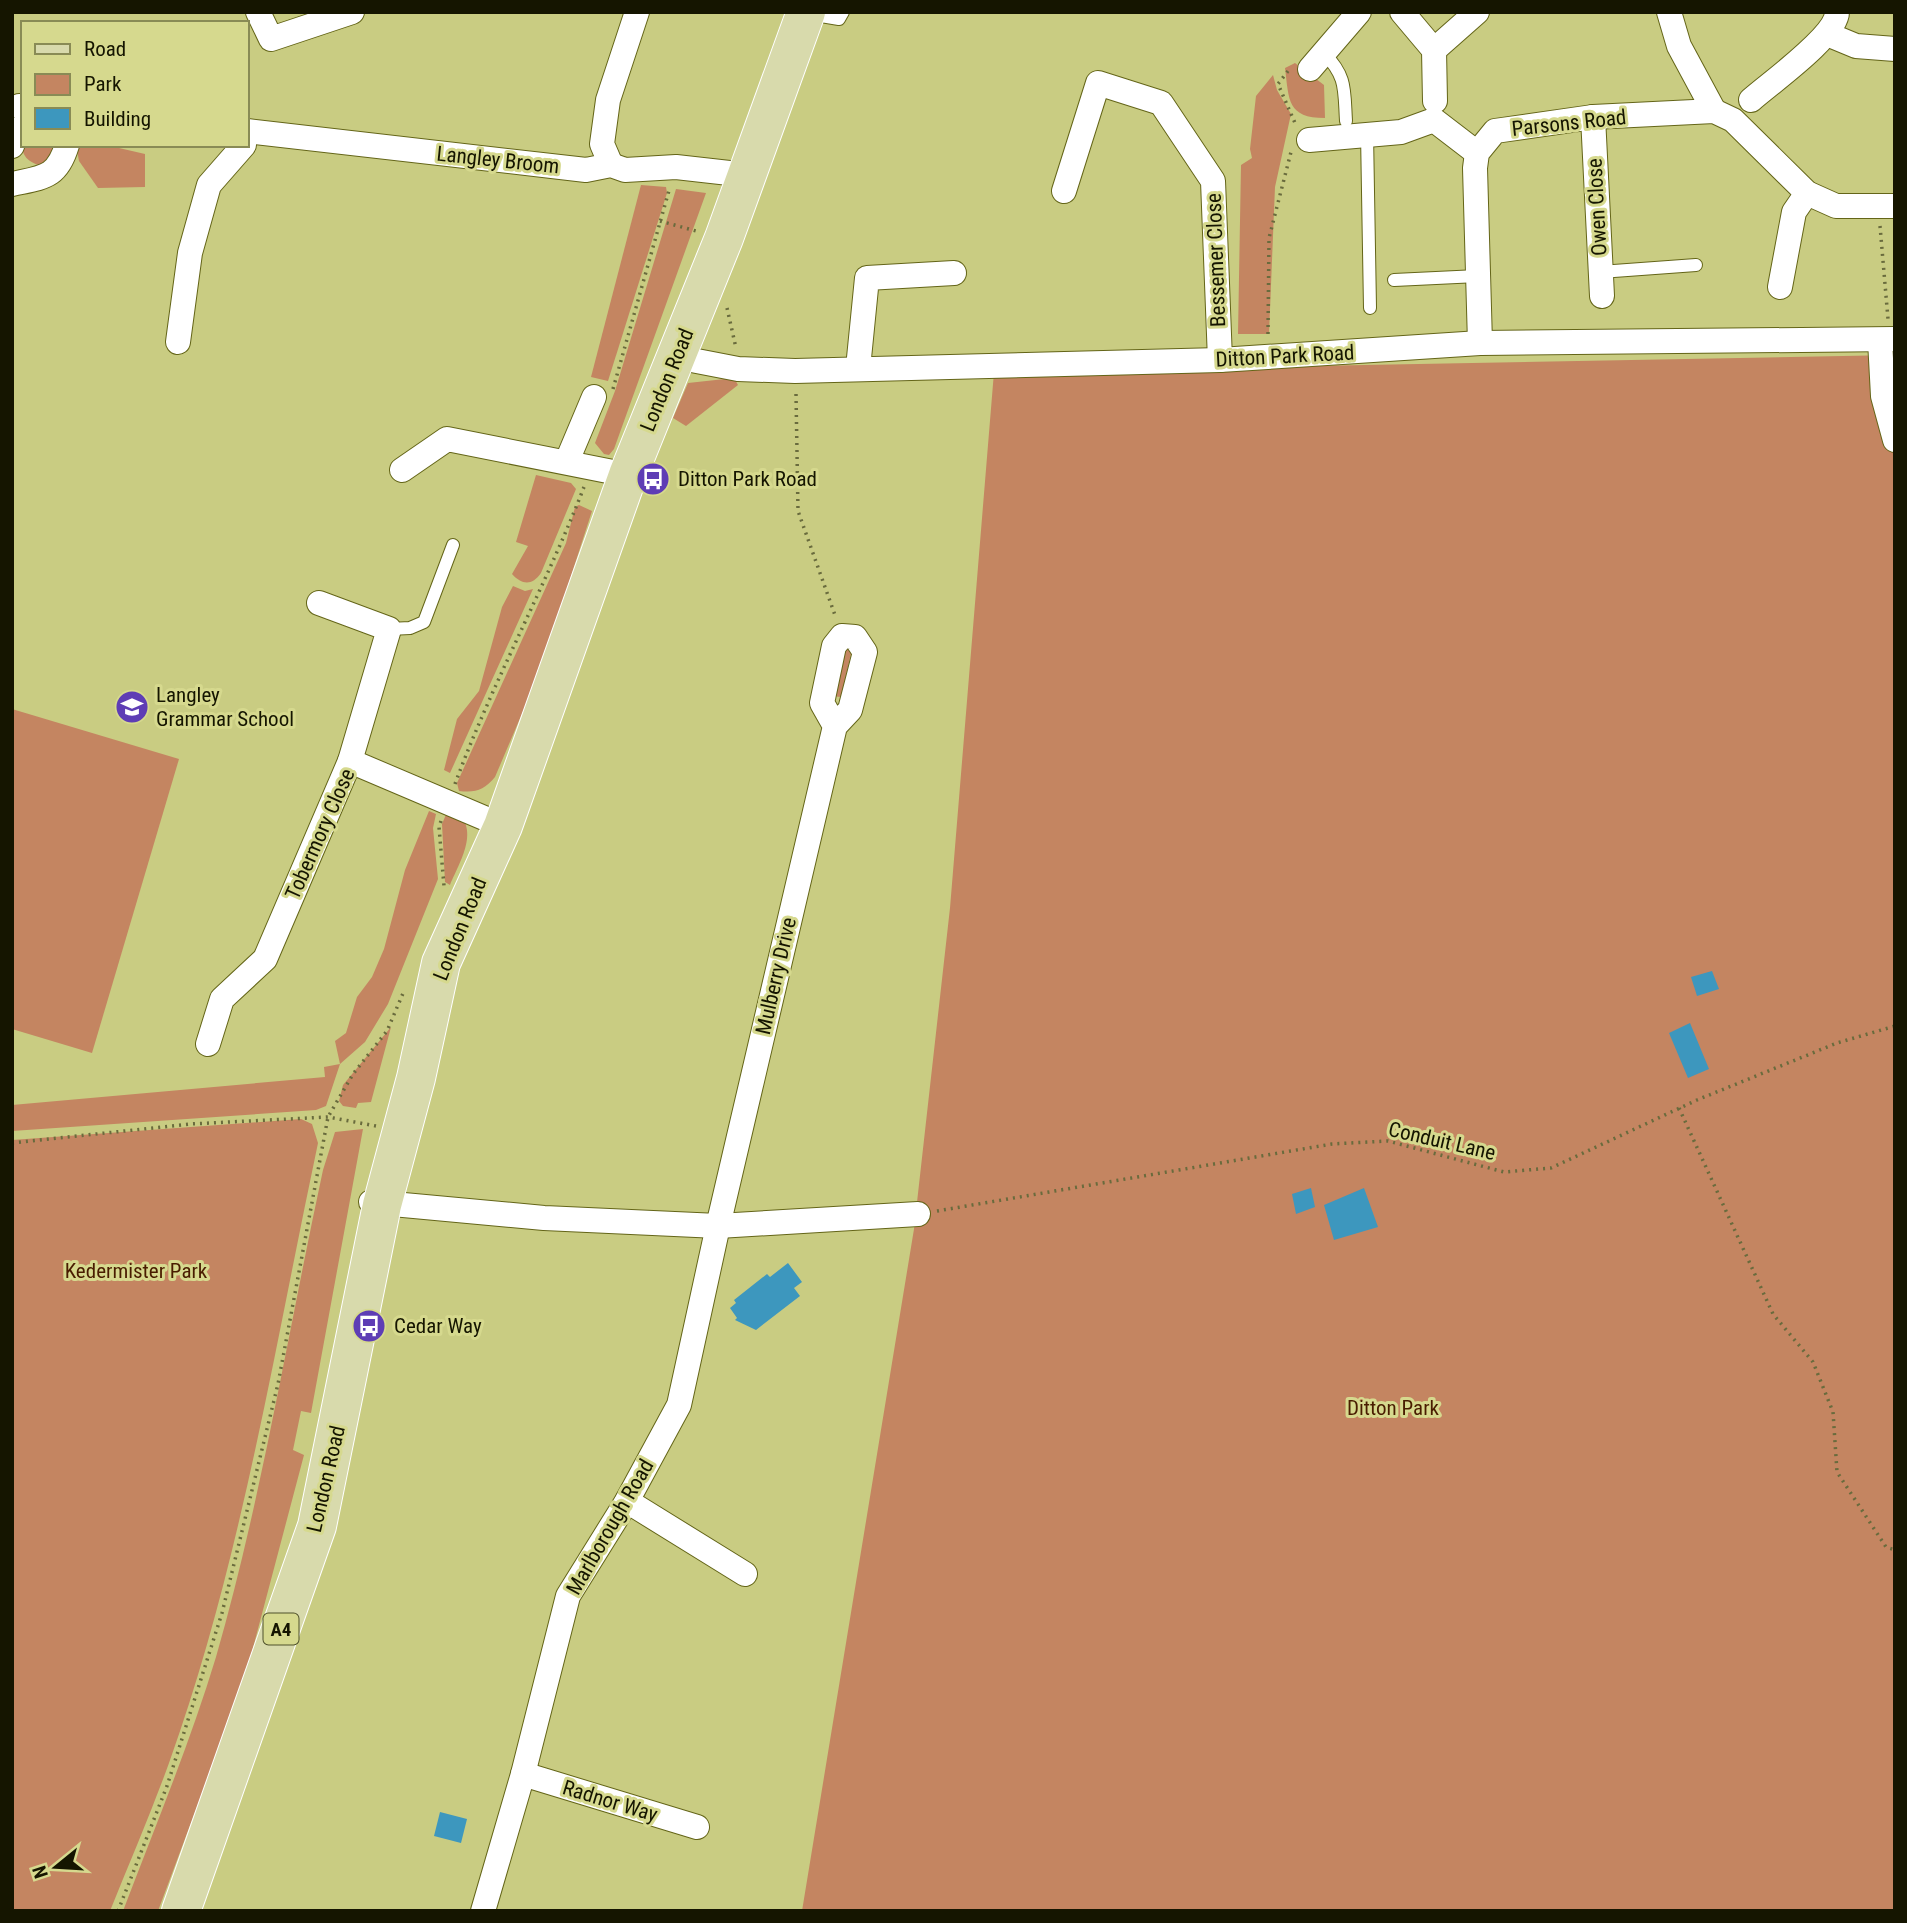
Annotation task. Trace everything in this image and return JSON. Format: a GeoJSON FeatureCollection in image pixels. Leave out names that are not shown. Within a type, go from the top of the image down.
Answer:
{"type":"FeatureCollection","features":[{"type":"Feature","properties":{"kind":"main road","name":"London Road"},"geometry":{"type":"LineString","coordinates":[[181,1911],[317,1526],[355,1340],[345,1292],[373,1203],[390,1078],[425,971],[503,826],[628,475],[747,175],[805,13]]}},
{"type":"Feature","properties":{"kind":"street"},"geometry":{"type":"LineString","coordinates":[[258,12],[271,39],[352,12]]}},
{"type":"Feature","properties":{"kind":"street"},"geometry":{"type":"LineString","coordinates":[[611,164],[602,145],[608,100],[637,12]]}},
{"type":"Feature","properties":{"kind":"street"},"geometry":{"type":"LineString","coordinates":[[1402,12],[1434,50],[1434,110],[1477,153],[1475,168],[1480,343]]}},
{"type":"Feature","properties":{"kind":"street"},"geometry":{"type":"LineString","coordinates":[[1434,50],[1477,12]]}},
{"type":"Feature","properties":{"kind":"street"},"geometry":{"type":"LineString","coordinates":[[1669,12],[1679,46],[1723,116],[1807,193],[1836,206],[1887,206]]}},
{"type":"Feature","properties":{"kind":"street"},"geometry":{"type":"LineString","coordinates":[[1317,61],[1348,16]]}},
{"type":"Feature","properties":{"kind":"street"},"geometry":{"type":"LineString","coordinates":[[1751,100],[1832,23],[1856,46],[1895,48]]}},
{"type":"Feature","properties":{"kind":"street","name":"Bessemer Close"},"geometry":{"type":"LineString","coordinates":[[1065,191],[1098,83],[1161,103],[1213,181],[1220,360]]}},
{"type":"Feature","properties":{"kind":"street"},"geometry":{"type":"LineString","coordinates":[[1309,140],[1357,127],[1401,132],[1434,110]]}},
{"type":"Feature","properties":{"kind":"street"},"geometry":{"type":"LineString","coordinates":[[12,146],[21,113]]}},
{"type":"Feature","properties":{"kind":"street","name":"Parsons Road"},"geometry":{"type":"LineString","coordinates":[[1477,153],[1495,131],[1593,117],[1723,116]]}},
{"type":"Feature","properties":{"kind":"street","name":"Owen Close"},"geometry":{"type":"LineString","coordinates":[[1593,117],[1601,284]]}},
{"type":"Feature","properties":{"kind":"street","name":"Langley Broom"},"geometry":{"type":"LineString","coordinates":[[248,138],[586,170],[611,164],[625,170],[676,167],[747,175]]}},
{"type":"Feature","properties":{"kind":"street"},"geometry":{"type":"LineString","coordinates":[[12,184],[45,177],[53,172],[61,166],[66,147]]}},
{"type":"Feature","properties":{"kind":"street"},"geometry":{"type":"LineString","coordinates":[[178,342],[190,253],[209,186],[241,147]]}},
{"type":"Feature","properties":{"kind":"street"},"geometry":{"type":"LineString","coordinates":[[1780,287],[1794,212],[1807,193]]}},
{"type":"Feature","properties":{"kind":"street"},"geometry":{"type":"LineString","coordinates":[[858,368],[867,278],[954,273]]}},
{"type":"Feature","properties":{"kind":"street"},"geometry":{"type":"LineString","coordinates":[[1888,340],[1883,396],[1895,440]]}},
{"type":"Feature","properties":{"kind":"street","name":"Ditton Park Road"},"geometry":{"type":"LineString","coordinates":[[676,357],[738,369],[795,371],[1220,360],[1480,343],[1888,340]]}},
{"type":"Feature","properties":{"kind":"street"},"geometry":{"type":"LineString","coordinates":[[567,461],[602,399]]}},
{"type":"Feature","properties":{"kind":"street"},"geometry":{"type":"LineString","coordinates":[[402,470],[447,439],[628,475]]}},
{"type":"Feature","properties":{"kind":"street"},"geometry":{"type":"LineString","coordinates":[[319,603],[389,629],[350,761]]}},
{"type":"Feature","properties":{"kind":"street","name":"Mulberry Drive"},"geometry":{"type":"LineString","coordinates":[[718,1226],[835,726],[822,703],[834,646],[842,636]]}},
{"type":"Feature","properties":{"kind":"street","name":"Tobermory Close"},"geometry":{"type":"LineString","coordinates":[[208,1044],[222,999],[265,959],[350,761],[503,826]]}},
{"type":"Feature","properties":{"kind":"street"},"geometry":{"type":"LineString","coordinates":[[373,1203],[544,1218],[718,1226],[918,1214]]}},
{"type":"Feature","properties":{"kind":"street","name":"Marlborough Road"},"geometry":{"type":"LineString","coordinates":[[483,1911],[523,1774],[568,1597],[627,1501],[679,1405],[718,1226]]}},
{"type":"Feature","properties":{"kind":"street"},"geometry":{"type":"LineString","coordinates":[[627,1501],[745,1574]]}},
{"type":"Feature","properties":{"kind":"street","name":"Radnor Way"},"geometry":{"type":"LineString","coordinates":[[523,1774],[697,1826]]}},
{"type":"Feature","properties":{"kind":"lane"},"geometry":{"type":"LineString","coordinates":[[805,13],[838,19],[843,12]]}},
{"type":"Feature","properties":{"kind":"lane"},"geometry":{"type":"LineString","coordinates":[[1317,61],[1339,69],[1357,127],[1370,308]]}},
{"type":"Feature","properties":{"kind":"lane"},"geometry":{"type":"LineString","coordinates":[[1601,284],[1696,265]]}},
{"type":"Feature","properties":{"kind":"lane"},"geometry":{"type":"LineString","coordinates":[[1394,280],[1478,276]]}},
{"type":"Feature","properties":{"kind":"lane"},"geometry":{"type":"LineString","coordinates":[[389,629],[410,628],[424,622],[453,545]]}},
{"type":"Feature","properties":{"kind":"path"},"geometry":{"type":"LineString","coordinates":[[1268,344],[1269,238],[1293,142],[1309,140]]}},
{"type":"Feature","properties":{"kind":"path"},"geometry":{"type":"LineString","coordinates":[[602,399],[676,167]]}},
{"type":"Feature","properties":{"kind":"path"},"geometry":{"type":"LineString","coordinates":[[1887,206],[1888,340]]}},
{"type":"Feature","properties":{"kind":"path"},"geometry":{"type":"LineString","coordinates":[[795,371],[798,511],[842,636]]}},
{"type":"Feature","properties":{"kind":"path"},"geometry":{"type":"LineString","coordinates":[[444,890],[439,827],[496,683],[559,551],[592,466]]}},
{"type":"Feature","properties":{"kind":"path"},"geometry":{"type":"LineString","coordinates":[[118,1911],[167,1786],[222,1613],[278,1384],[328,1117],[353,1074],[387,1031],[425,971]]}},
{"type":"Feature","properties":{"kind":"path","name":"Conduit Lane"},"geometry":{"type":"LineString","coordinates":[[918,1214],[1332,1144],[1388,1141],[1504,1172],[1551,1168],[1679,1108],[1837,1043],[1895,1026]]}},
{"type":"Feature","properties":{"kind":"path"},"geometry":{"type":"LineString","coordinates":[[1679,1108],[1773,1314],[1813,1362],[1833,1412],[1837,1472],[1886,1547],[1895,1550]]}},
{"type":"Feature","properties":{"kind":"path"},"geometry":{"type":"LineString","coordinates":[[12,1143],[190,1124],[328,1117],[365,1123]]}},
{"type":"Feature","properties":{"kind":"green space"},"geometry":{"type":"Polygon","coordinates":[[[1295,63],[1324,85],[1325,118],[1303,115],[1292,105],[1285,68],[1295,63]]]}},
{"type":"Feature","properties":{"kind":"green space"},"geometry":{"type":"Polygon","coordinates":[[[1273,75],[1277,90],[1291,114],[1275,187],[1269,334],[1238,334],[1241,165],[1252,158],[1250,149],[1256,96],[1273,75]]]}},
{"type":"Feature","properties":{"kind":"green space"},"geometry":{"type":"Polygon","coordinates":[[[22,147],[58,147],[55,156],[41,166],[26,158],[22,147]]]}},
{"type":"Feature","properties":{"kind":"green space"},"geometry":{"type":"Polygon","coordinates":[[[79,147],[115,147],[145,154],[145,187],[98,188],[79,161],[77,150],[79,147]]]}},
{"type":"Feature","properties":{"kind":"green space"},"geometry":{"type":"Polygon","coordinates":[[[641,185],[666,187],[667,193],[608,381],[591,377],[641,185]]]}},
{"type":"Feature","properties":{"kind":"green space"},"geometry":{"type":"Polygon","coordinates":[[[676,189],[706,193],[614,449],[609,455],[604,454],[595,443],[615,391],[676,189]]]}},
{"type":"Feature","properties":{"kind":"green space","name":"Ditton Park"},"geometry":{"type":"Polygon","coordinates":[[[1895,355],[1895,1911],[802,1911],[914,1229],[950,908],[994,372],[1895,355]]]}},
{"type":"Feature","properties":{"kind":"green space"},"geometry":{"type":"Polygon","coordinates":[[[734,378],[738,385],[686,426],[673,418],[688,383],[734,378]]]}},
{"type":"Feature","properties":{"kind":"green space"},"geometry":{"type":"Polygon","coordinates":[[[536,475],[571,483],[576,489],[541,573],[531,582],[527,582],[512,574],[528,546],[516,542],[536,475]]]}},
{"type":"Feature","properties":{"kind":"green space"},"geometry":{"type":"Polygon","coordinates":[[[579,505],[592,511],[541,669],[495,777],[479,790],[459,791],[457,783],[566,543],[575,507],[579,505]]]}},
{"type":"Feature","properties":{"kind":"green space"},"geometry":{"type":"Polygon","coordinates":[[[513,586],[525,591],[533,589],[450,773],[444,770],[457,719],[479,691],[502,607],[513,586]]]}},
{"type":"Feature","properties":{"kind":"green space"},"geometry":{"type":"Polygon","coordinates":[[[843,643],[853,645],[841,697],[831,696],[843,643]]]}},
{"type":"Feature","properties":{"kind":"green space"},"geometry":{"type":"Polygon","coordinates":[[[12,709],[179,759],[92,1053],[12,1029],[12,709]]]}},
{"type":"Feature","properties":{"kind":"green space"},"geometry":{"type":"Polygon","coordinates":[[[450,805],[465,823],[467,843],[450,885],[445,882],[442,824],[450,805]]]}},
{"type":"Feature","properties":{"kind":"green space"},"geometry":{"type":"Polygon","coordinates":[[[429,811],[436,814],[433,828],[438,879],[388,1004],[365,1042],[340,1064],[335,1041],[346,1033],[357,997],[372,977],[384,949],[405,870],[429,811]]]}},
{"type":"Feature","properties":{"kind":"green space"},"geometry":{"type":"Polygon","coordinates":[[[391,1027],[371,1102],[358,1103],[356,1108],[343,1106],[339,1101],[343,1085],[391,1027]]]}},
{"type":"Feature","properties":{"kind":"green space"},"geometry":{"type":"Polygon","coordinates":[[[340,1064],[326,1106],[316,1110],[12,1131],[12,1105],[325,1077],[324,1067],[340,1064]]]}},
{"type":"Feature","properties":{"kind":"green space","name":"Kedermister Park"},"geometry":{"type":"Polygon","coordinates":[[[301,1119],[312,1124],[318,1143],[271,1377],[216,1610],[169,1763],[110,1911],[12,1911],[12,1140],[301,1119]]]}},
{"type":"Feature","properties":{"kind":"green space"},"geometry":{"type":"Polygon","coordinates":[[[363,1129],[311,1413],[301,1411],[293,1450],[304,1455],[245,1678],[158,1911],[123,1911],[172,1785],[216,1657],[261,1475],[323,1170],[335,1132],[363,1129]]]}},
{"type":"Feature","properties":{"kind":"building"},"geometry":{"type":"Polygon","coordinates":[[[1712,971],[1719,989],[1697,996],[1691,977],[1712,971]]]}},
{"type":"Feature","properties":{"kind":"building"},"geometry":{"type":"Polygon","coordinates":[[[1690,1023],[1709,1069],[1688,1078],[1669,1033],[1690,1023]]]}},
{"type":"Feature","properties":{"kind":"building"},"geometry":{"type":"Polygon","coordinates":[[[1311,1188],[1315,1207],[1296,1214],[1292,1194],[1311,1188]]]}},
{"type":"Feature","properties":{"kind":"building"},"geometry":{"type":"Polygon","coordinates":[[[1364,1188],[1378,1227],[1334,1240],[1324,1205],[1364,1188]]]}},
{"type":"Feature","properties":{"kind":"building"},"geometry":{"type":"Polygon","coordinates":[[[788,1263],[802,1282],[794,1288],[800,1296],[756,1330],[735,1320],[737,1318],[730,1308],[736,1303],[734,1300],[767,1274],[770,1277],[788,1263]]]}},
{"type":"Feature","properties":{"kind":"building"},"geometry":{"type":"Polygon","coordinates":[[[440,1812],[467,1819],[461,1843],[434,1836],[440,1812]]]}},
{"type":"Feature","properties":{"kind":"place","name":"Ditton Park Road"},"geometry":{"type":"Point","coordinates":[653,479]}},
{"type":"Feature","properties":{"kind":"place","name":"Langley Grammar School"},"geometry":{"type":"Point","coordinates":[132,707]}},
{"type":"Feature","properties":{"kind":"place","name":"Cedar Way"},"geometry":{"type":"Point","coordinates":[369,1326]}}]}
